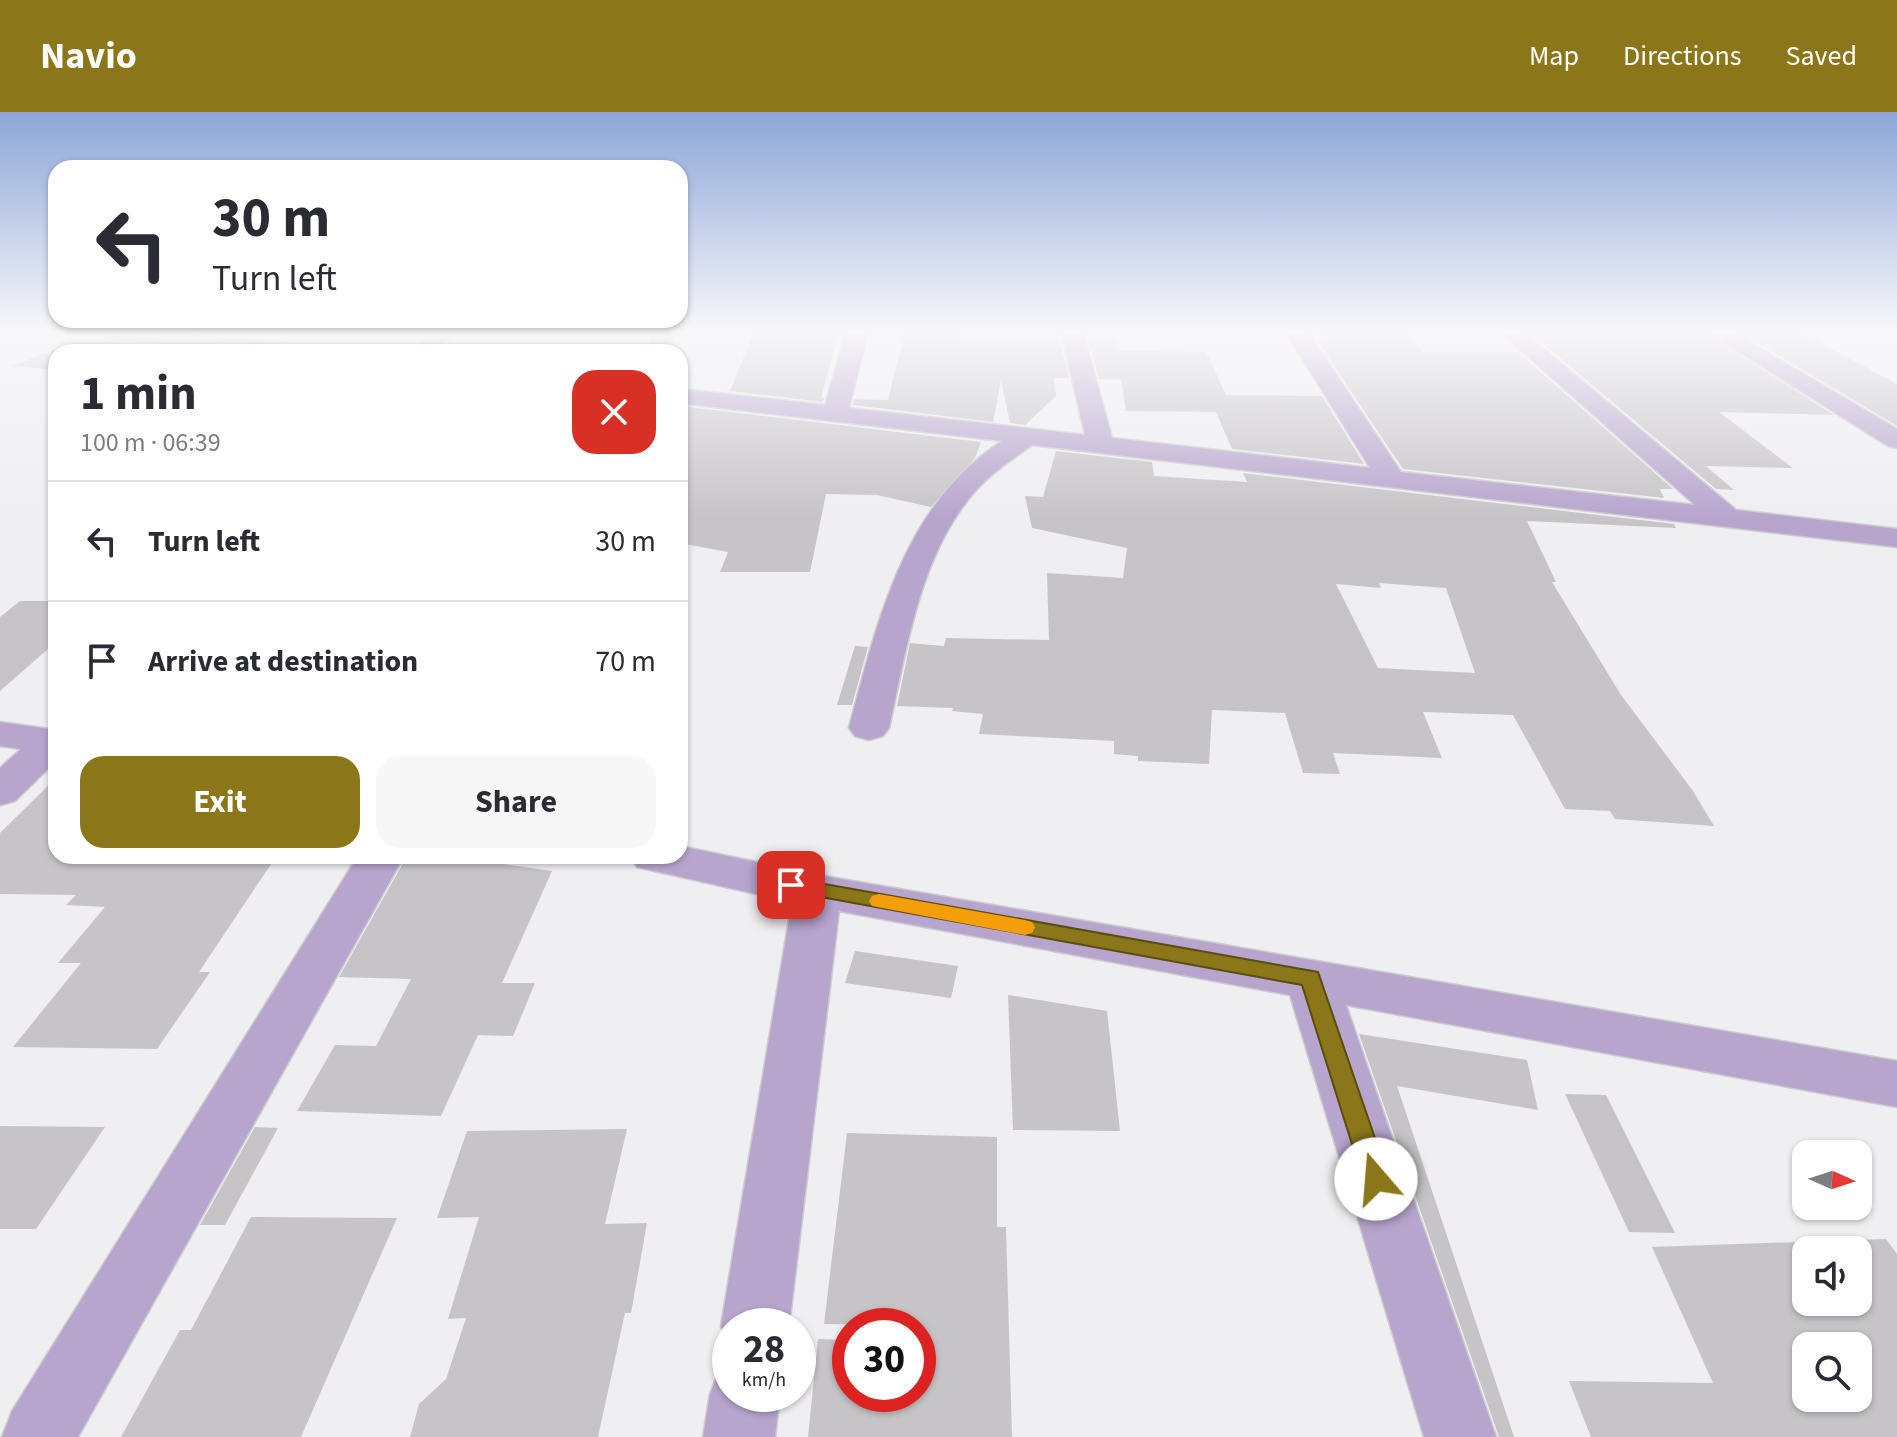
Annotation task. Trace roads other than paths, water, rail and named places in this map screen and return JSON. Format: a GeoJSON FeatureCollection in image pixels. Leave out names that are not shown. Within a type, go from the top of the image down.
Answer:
{"type":"FeatureCollection","features":[{"type":"Feature","properties":{"kind":"street"},"geometry":{"type":"LineString","coordinates":[[835,415],[841,394]]}},
{"type":"Feature","properties":{"kind":"street"},"geometry":{"type":"LineString","coordinates":[[1088,394],[1101,446]]}},
{"type":"Feature","properties":{"kind":"street"},"geometry":{"type":"LineString","coordinates":[[1337,394],[1392,480]]}},
{"type":"Feature","properties":{"kind":"street"},"geometry":{"type":"LineString","coordinates":[[1583,394],[1726,517]]}},
{"type":"Feature","properties":{"kind":"street"},"geometry":{"type":"LineString","coordinates":[[1820,394],[1897,440]]}},
{"type":"Feature","properties":{"kind":"street"},"geometry":{"type":"LineString","coordinates":[[688,397],[1897,538]]}},
{"type":"Feature","properties":{"kind":"street"},"geometry":{"type":"LineString","coordinates":[[869,728],[900,602],[928,542],[949,508],[983,467],[1025,438]]}},
{"type":"Feature","properties":{"kind":"street"},"geometry":{"type":"LineString","coordinates":[[0,734],[48,741]]}},
{"type":"Feature","properties":{"kind":"street"},"geometry":{"type":"LineString","coordinates":[[0,792],[48,748]]}},
{"type":"Feature","properties":{"kind":"street"},"geometry":{"type":"LineString","coordinates":[[688,863],[818,891],[1897,1084]]}},
{"type":"Feature","properties":{"kind":"street"},"geometry":{"type":"LineString","coordinates":[[38,1437],[376,864]]}},
{"type":"Feature","properties":{"kind":"street"},"geometry":{"type":"LineString","coordinates":[[758,1308],[818,891]]}},
{"type":"Feature","properties":{"kind":"street"},"geometry":{"type":"LineString","coordinates":[[1311,978],[1460,1437]]}},
{"type":"Feature","properties":{"kind":"street"},"geometry":{"type":"LineString","coordinates":[[739,1437],[742,1412]]}}]}
